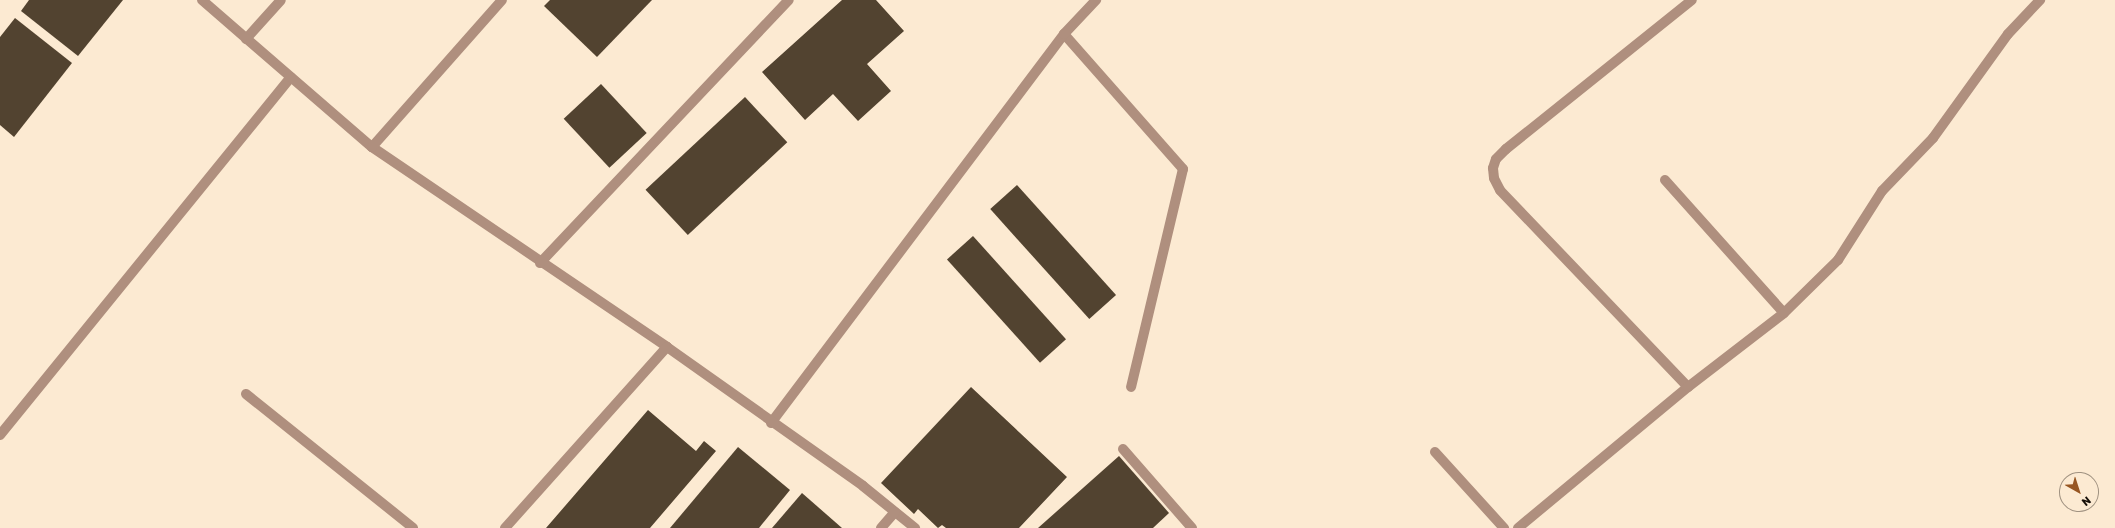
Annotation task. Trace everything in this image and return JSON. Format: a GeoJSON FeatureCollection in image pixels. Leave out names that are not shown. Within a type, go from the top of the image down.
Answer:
{"type":"FeatureCollection","features":[{"type":"Feature","properties":{"kind":"street"},"geometry":{"type":"LineString","coordinates":[[202,0],[372,147],[540,263],[667,347],[771,423],[863,486],[915,528]]}},
{"type":"Feature","properties":{"kind":"street"},"geometry":{"type":"LineString","coordinates":[[246,39],[281,0]]}},
{"type":"Feature","properties":{"kind":"street"},"geometry":{"type":"LineString","coordinates":[[372,147],[502,0]]}},
{"type":"Feature","properties":{"kind":"street"},"geometry":{"type":"LineString","coordinates":[[540,263],[789,0]]}},
{"type":"Feature","properties":{"kind":"street"},"geometry":{"type":"LineString","coordinates":[[771,423],[1064,34],[1096,0]]}},
{"type":"Feature","properties":{"kind":"street"},"geometry":{"type":"LineString","coordinates":[[1688,387],[1500,190],[1494,178],[1493,168],[1496,159],[1506,149],[1692,0]]}},
{"type":"Feature","properties":{"kind":"street"},"geometry":{"type":"LineString","coordinates":[[1518,528],[1688,387],[1784,313],[1838,260],[1882,191],[1933,138],[2008,34],[2040,0]]}},
{"type":"Feature","properties":{"kind":"street"},"geometry":{"type":"LineString","coordinates":[[1064,34],[1184,169],[1131,387]]}},
{"type":"Feature","properties":{"kind":"street"},"geometry":{"type":"LineString","coordinates":[[0,435],[290,77]]}},
{"type":"Feature","properties":{"kind":"street"},"geometry":{"type":"LineString","coordinates":[[1665,180],[1784,313]]}},
{"type":"Feature","properties":{"kind":"street"},"geometry":{"type":"LineString","coordinates":[[505,528],[667,347]]}},
{"type":"Feature","properties":{"kind":"street"},"geometry":{"type":"LineString","coordinates":[[246,394],[413,528]]}},
{"type":"Feature","properties":{"kind":"street"},"geometry":{"type":"LineString","coordinates":[[1123,449],[1192,528]]}},
{"type":"Feature","properties":{"kind":"street"},"geometry":{"type":"LineString","coordinates":[[1435,452],[1504,528]]}},
{"type":"Feature","properties":{"kind":"street"},"geometry":{"type":"LineString","coordinates":[[881,528],[895,512]]}},
{"type":"Feature","properties":{"kind":"building"},"geometry":{"type":"Polygon","coordinates":[[[29,0],[123,0],[78,56],[21,11],[29,0]]]}},
{"type":"Feature","properties":{"kind":"building"},"geometry":{"type":"Polygon","coordinates":[[[550,0],[652,0],[597,57],[544,6],[550,0]]]}},
{"type":"Feature","properties":{"kind":"building"},"geometry":{"type":"Polygon","coordinates":[[[842,0],[876,0],[904,31],[867,64],[891,91],[858,121],[833,94],[805,120],[762,72],[842,0]]]}},
{"type":"Feature","properties":{"kind":"building"},"geometry":{"type":"Polygon","coordinates":[[[15,18],[72,63],[14,137],[0,125],[0,37],[15,18]]]}},
{"type":"Feature","properties":{"kind":"building"},"geometry":{"type":"Polygon","coordinates":[[[601,84],[647,133],[609,168],[564,119],[601,84]]]}},
{"type":"Feature","properties":{"kind":"building"},"geometry":{"type":"Polygon","coordinates":[[[745,97],[787,142],[688,235],[646,190],[745,97]]]}},
{"type":"Feature","properties":{"kind":"building"},"geometry":{"type":"Polygon","coordinates":[[[1017,185],[1116,295],[1089,319],[990,209],[1017,185]]]}},
{"type":"Feature","properties":{"kind":"building"},"geometry":{"type":"Polygon","coordinates":[[[973,236],[1066,339],[1040,363],[947,259],[973,236]]]}},
{"type":"Feature","properties":{"kind":"building"},"geometry":{"type":"Polygon","coordinates":[[[971,387],[1067,477],[1019,528],[946,528],[942,525],[938,528],[918,509],[914,514],[881,483],[971,387]]]}},
{"type":"Feature","properties":{"kind":"building"},"geometry":{"type":"Polygon","coordinates":[[[648,410],[696,451],[704,441],[716,451],[650,528],[546,528],[648,410]]]}},
{"type":"Feature","properties":{"kind":"building"},"geometry":{"type":"Polygon","coordinates":[[[738,447],[790,490],[759,528],[670,528],[738,447]]]}},
{"type":"Feature","properties":{"kind":"building"},"geometry":{"type":"Polygon","coordinates":[[[1119,456],[1169,513],[1153,528],[1038,528],[1119,456]]]}},
{"type":"Feature","properties":{"kind":"building"},"geometry":{"type":"Polygon","coordinates":[[[802,493],[842,528],[772,528],[802,493]]]}}]}
